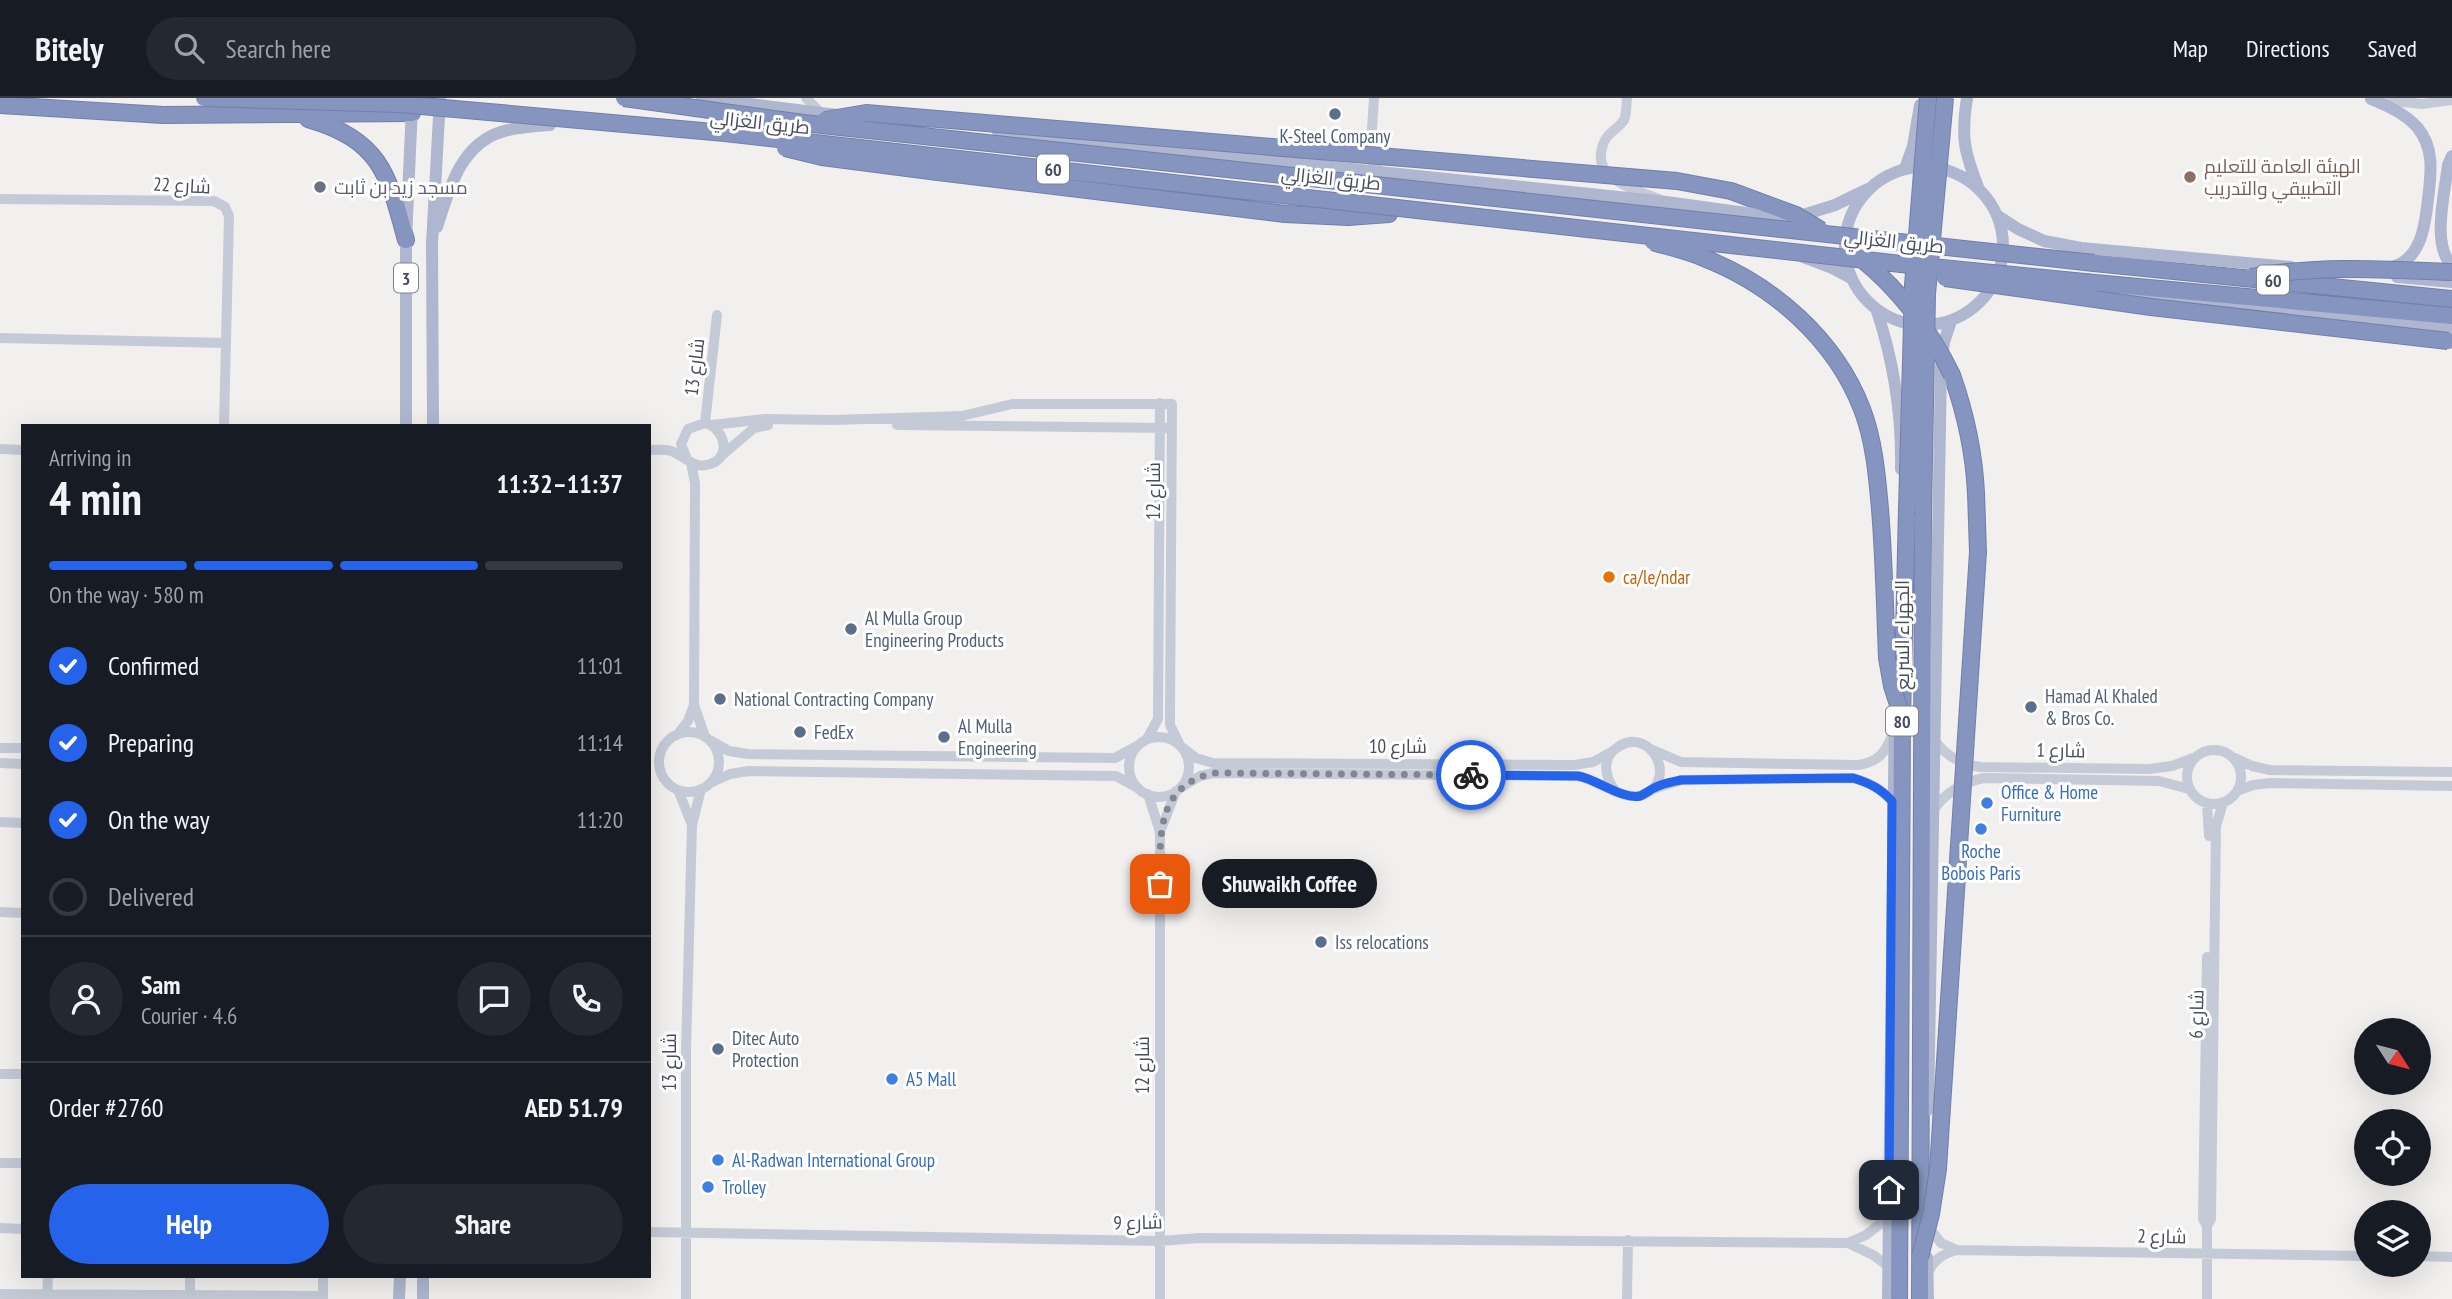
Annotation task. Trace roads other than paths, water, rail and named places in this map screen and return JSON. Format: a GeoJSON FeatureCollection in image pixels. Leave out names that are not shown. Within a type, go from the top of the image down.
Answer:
{"type":"FeatureCollection","features":[{"type":"Feature","properties":{"kind":"highway","name":"طريق الغزالي"},"geometry":{"type":"LineString","coordinates":[[204,98],[399,104],[725,133],[1869,260],[2452,317]]}},
{"type":"Feature","properties":{"kind":"highway","name":"طريق الغزالي"},"geometry":{"type":"LineString","coordinates":[[624,98],[803,123],[2094,263],[2452,299]]}},
{"type":"Feature","properties":{"kind":"highway","name":"الجهراء السريع"},"geometry":{"type":"LineString","coordinates":[[1899,1299],[1902,717],[1913,285],[1928,98]]}},
{"type":"Feature","properties":{"kind":"highway","name":"الجهراء السريع"},"geometry":{"type":"LineString","coordinates":[[1920,1299],[1926,308],[1945,98]]}},
{"type":"Feature","properties":{"kind":"highway"},"geometry":{"type":"LineString","coordinates":[[0,105],[163,115],[292,114],[412,106]]}},
{"type":"Feature","properties":{"kind":"highway"},"geometry":{"type":"LineString","coordinates":[[803,123],[866,113],[1695,183],[1731,191],[1796,215],[1827,233],[1884,280],[1929,333],[1952,375],[1969,427],[1974,454],[1976,493],[1978,552],[1938,1169],[1931,1214],[1920,1257]]}},
{"type":"Feature","properties":{"kind":"highway"},"geometry":{"type":"LineString","coordinates":[[292,114],[330,125],[352,135],[372,152],[383,170],[396,202],[406,240]]}},
{"type":"Feature","properties":{"kind":"highway"},"geometry":{"type":"LineString","coordinates":[[725,133],[822,157],[1285,214],[1348,217],[1389,214]]}},
{"type":"Feature","properties":{"kind":"highway"},"geometry":{"type":"LineString","coordinates":[[1618,231],[1705,258],[1742,276],[1785,305],[1837,361],[1862,410],[1870,437],[1882,530],[1887,658],[1902,717]]}},
{"type":"Feature","properties":{"kind":"highway"},"geometry":{"type":"LineString","coordinates":[[1869,260],[1903,272],[2151,307],[2451,336]]}},
{"type":"Feature","properties":{"kind":"highway"},"geometry":{"type":"LineString","coordinates":[[2250,277],[2341,267],[2452,272]]}},
{"type":"Feature","properties":{"kind":"main road","name":"3"},"geometry":{"type":"LineString","coordinates":[[433,424],[432,244],[440,98]]}},
{"type":"Feature","properties":{"kind":"main road","name":"طريق الغزالي"},"geometry":{"type":"LineString","coordinates":[[702,98],[821,113],[1666,202],[1783,218],[1835,205],[1868,189]]}},
{"type":"Feature","properties":{"kind":"main road"},"geometry":{"type":"LineString","coordinates":[[1905,169],[1913,146],[1922,98]]}},
{"type":"Feature","properties":{"kind":"main road"},"geometry":{"type":"LineString","coordinates":[[1967,98],[1963,130],[1965,153],[1978,188],[1998,216],[2043,240],[2081,248],[2452,282]]}},
{"type":"Feature","properties":{"kind":"main road"},"geometry":{"type":"LineString","coordinates":[[2366,273],[2396,267],[2413,254],[2424,234],[2432,165],[2427,144],[2417,128],[2398,110],[2369,98]]}},
{"type":"Feature","properties":{"kind":"main road","name":"3"},"geometry":{"type":"LineString","coordinates":[[406,424],[406,240],[412,106]]}},
{"type":"Feature","properties":{"kind":"main road","name":"طريق الغزالي"},"geometry":{"type":"LineString","coordinates":[[412,106],[439,115],[774,144],[1389,214],[1801,257],[1851,278]]}},
{"type":"Feature","properties":{"kind":"main road"},"geometry":{"type":"LineString","coordinates":[[432,244],[452,178],[473,149],[486,138],[500,132],[550,125]]}},
{"type":"Feature","properties":{"kind":"main road"},"geometry":{"type":"LineString","coordinates":[[2452,156],[2448,165],[2440,240],[2448,262],[2452,265]]}},
{"type":"Feature","properties":{"kind":"main road"},"geometry":{"type":"LineString","coordinates":[[1978,188],[1950,171],[1928,167],[1905,169],[1885,177],[1868,189],[1854,208],[1846,231],[1845,255],[1851,278],[1862,296],[1877,311],[1913,325],[1936,325],[1964,314],[1985,296],[1995,282],[2003,249],[1998,216]]}},
{"type":"Feature","properties":{"kind":"main road"},"geometry":{"type":"LineString","coordinates":[[1985,296],[2045,287],[2451,336]]}},
{"type":"Feature","properties":{"kind":"main road","name":"الجهراء السريع"},"geometry":{"type":"LineString","coordinates":[[1877,311],[1894,370],[1900,436],[1892,801],[1888,1299]]}},
{"type":"Feature","properties":{"kind":"main road","name":"الجهراء السريع"},"geometry":{"type":"LineString","coordinates":[[1928,1299],[1926,1223],[1941,367],[1944,342],[1951,321]]}},
{"type":"Feature","properties":{"kind":"main road"},"geometry":{"type":"LineString","coordinates":[[399,1278],[399,1299]]}},
{"type":"Feature","properties":{"kind":"main road"},"geometry":{"type":"LineString","coordinates":[[423,1278],[423,1299]]}},
{"type":"Feature","properties":{"kind":"street"},"geometry":{"type":"LineString","coordinates":[[745,102],[759,98]]}},
{"type":"Feature","properties":{"kind":"street"},"geometry":{"type":"LineString","coordinates":[[806,98],[821,113]]}},
{"type":"Feature","properties":{"kind":"street"},"geometry":{"type":"LineString","coordinates":[[1374,98],[1370,159],[1380,172]]}},
{"type":"Feature","properties":{"kind":"street"},"geometry":{"type":"LineString","coordinates":[[1627,98],[1625,119],[1608,136],[1604,145],[1602,160],[1606,173],[1613,179],[1666,202]]}},
{"type":"Feature","properties":{"kind":"street"},"geometry":{"type":"LineString","coordinates":[[2369,98],[2422,104],[2452,100]]}},
{"type":"Feature","properties":{"kind":"street","name":"شارع 22"},"geometry":{"type":"LineString","coordinates":[[0,199],[214,201],[225,207],[229,216],[224,424]]}},
{"type":"Feature","properties":{"kind":"street","name":"شارع 13"},"geometry":{"type":"LineString","coordinates":[[709,424],[717,315]]}},
{"type":"Feature","properties":{"kind":"street"},"geometry":{"type":"LineString","coordinates":[[0,338],[226,343]]}},
{"type":"Feature","properties":{"kind":"street"},"geometry":{"type":"LineString","coordinates":[[651,450],[665,449],[682,439],[693,425],[765,419],[833,421],[962,416],[1012,404],[1009,426]]}},
{"type":"Feature","properties":{"kind":"street","name":"شارع 12"},"geometry":{"type":"LineString","coordinates":[[1012,404],[1166,404],[1170,724],[1181,747]]}},
{"type":"Feature","properties":{"kind":"street"},"geometry":{"type":"LineString","coordinates":[[665,449],[703,466],[717,460],[723,451],[722,436],[709,424]]}},
{"type":"Feature","properties":{"kind":"street"},"geometry":{"type":"LineString","coordinates":[[695,490],[703,475],[741,437],[765,425],[1166,428]]}},
{"type":"Feature","properties":{"kind":"street","name":"شارع 12"},"geometry":{"type":"LineString","coordinates":[[1142,743],[1158,719],[1166,428]]}},
{"type":"Feature","properties":{"kind":"street"},"geometry":{"type":"LineString","coordinates":[[677,735],[689,732],[729,751],[748,754],[1115,758],[1142,743],[1164,737],[1181,747],[1187,756],[1188,773],[1178,789],[1158,796],[1116,776],[1011,774],[749,771],[730,774],[689,792],[678,790],[668,783],[659,763],[661,751],[688,721],[694,705],[695,476],[682,450],[682,439]]}},
{"type":"Feature","properties":{"kind":"street"},"geometry":{"type":"LineString","coordinates":[[0,449],[21,450]]}},
{"type":"Feature","properties":{"kind":"street"},"geometry":{"type":"LineString","coordinates":[[694,705],[719,762],[716,773],[706,786]]}},
{"type":"Feature","properties":{"kind":"street"},"geometry":{"type":"LineString","coordinates":[[1892,801],[1882,790],[1853,778],[1681,780],[1632,797],[1614,789],[1606,770],[1613,751],[1622,744],[1631,742],[1640,743],[1681,762],[1858,765],[1880,758],[1888,748],[1893,733]]}},
{"type":"Feature","properties":{"kind":"street","name":"شارع 1"},"geometry":{"type":"LineString","coordinates":[[1935,741],[1952,758],[1966,765],[1982,767],[2149,769],[2172,766],[2193,758]]}},
{"type":"Feature","properties":{"kind":"street"},"geometry":{"type":"LineString","coordinates":[[1142,743],[1132,754],[1130,772],[1143,791]]}},
{"type":"Feature","properties":{"kind":"street"},"geometry":{"type":"LineString","coordinates":[[0,747],[21,748]]}},
{"type":"Feature","properties":{"kind":"street","name":"شارع 10"},"geometry":{"type":"LineString","coordinates":[[1181,747],[1196,758],[1213,763],[1350,770],[1578,776],[1614,789]]}},
{"type":"Feature","properties":{"kind":"street"},"geometry":{"type":"LineString","coordinates":[[2452,772],[2270,770],[2252,766],[2227,752],[2209,749],[2193,758],[2186,778],[2195,797],[2207,804],[2223,803],[2237,791],[2270,783],[2452,786]]}},
{"type":"Feature","properties":{"kind":"street"},"geometry":{"type":"LineString","coordinates":[[1652,750],[1661,769],[1653,789]]}},
{"type":"Feature","properties":{"kind":"street"},"geometry":{"type":"LineString","coordinates":[[651,752],[661,751]]}},
{"type":"Feature","properties":{"kind":"street","name":"شارع 10"},"geometry":{"type":"LineString","coordinates":[[1178,789],[1200,776],[1214,773],[1574,765],[1593,762],[1613,751]]}},
{"type":"Feature","properties":{"kind":"street"},"geometry":{"type":"LineString","coordinates":[[2235,758],[2241,775],[2237,791]]}},
{"type":"Feature","properties":{"kind":"street"},"geometry":{"type":"LineString","coordinates":[[0,763],[21,764]]}},
{"type":"Feature","properties":{"kind":"street"},"geometry":{"type":"LineString","coordinates":[[651,770],[662,774]]}},
{"type":"Feature","properties":{"kind":"street","name":"شارع 1"},"geometry":{"type":"LineString","coordinates":[[1934,809],[1954,789],[1971,780],[1984,778],[2159,780],[2189,789]]}},
{"type":"Feature","properties":{"kind":"street","name":"شارع 13"},"geometry":{"type":"LineString","coordinates":[[686,1299],[686,1049],[692,825],[706,786]]}},
{"type":"Feature","properties":{"kind":"street","name":"شارع 12"},"geometry":{"type":"LineString","coordinates":[[1160,1299],[1160,832],[1178,789]]}},
{"type":"Feature","properties":{"kind":"street","name":"شارع 13"},"geometry":{"type":"LineString","coordinates":[[678,790],[692,825]]}},
{"type":"Feature","properties":{"kind":"street","name":"شارع 12"},"geometry":{"type":"LineString","coordinates":[[1143,791],[1160,832]]}},
{"type":"Feature","properties":{"kind":"street","name":"شارع 6"},"geometry":{"type":"LineString","coordinates":[[2207,1226],[2211,1219],[2216,826],[2223,803]]}},
{"type":"Feature","properties":{"kind":"street","name":"شارع 6"},"geometry":{"type":"LineString","coordinates":[[2207,804],[2209,825],[2203,1219],[2207,1226],[2207,1299]]}},
{"type":"Feature","properties":{"kind":"street"},"geometry":{"type":"LineString","coordinates":[[0,822],[21,823]]}},
{"type":"Feature","properties":{"kind":"street"},"geometry":{"type":"LineString","coordinates":[[0,912],[21,913]]}},
{"type":"Feature","properties":{"kind":"street"},"geometry":{"type":"LineString","coordinates":[[0,1073],[21,1074]]}},
{"type":"Feature","properties":{"kind":"street"},"geometry":{"type":"LineString","coordinates":[[0,1163],[21,1163]]}},
{"type":"Feature","properties":{"kind":"street"},"geometry":{"type":"LineString","coordinates":[[1848,1243],[1866,1235],[1889,1217]]}},
{"type":"Feature","properties":{"kind":"street"},"geometry":{"type":"LineString","coordinates":[[1926,1223],[1936,1239],[1956,1250]]}},
{"type":"Feature","properties":{"kind":"street"},"geometry":{"type":"LineString","coordinates":[[0,1228],[21,1229]]}},
{"type":"Feature","properties":{"kind":"street","name":"شارع 9"},"geometry":{"type":"LineString","coordinates":[[651,1232],[1159,1241],[1200,1238],[1848,1243]]}},
{"type":"Feature","properties":{"kind":"street"},"geometry":{"type":"LineString","coordinates":[[1627,1299],[1628,1240]]}},
{"type":"Feature","properties":{"kind":"street"},"geometry":{"type":"LineString","coordinates":[[1848,1243],[1865,1250],[1888,1266]]}},
{"type":"Feature","properties":{"kind":"street"},"geometry":{"type":"LineString","coordinates":[[1928,1275],[1937,1259],[1956,1250]]}},
{"type":"Feature","properties":{"kind":"street","name":"شارع 2"},"geometry":{"type":"LineString","coordinates":[[1956,1250],[2354,1256]]}},
{"type":"Feature","properties":{"kind":"street"},"geometry":{"type":"LineString","coordinates":[[2431,1256],[2452,1257]]}},
{"type":"Feature","properties":{"kind":"street"},"geometry":{"type":"LineString","coordinates":[[47,1297],[48,1278]]}},
{"type":"Feature","properties":{"kind":"street"},"geometry":{"type":"LineString","coordinates":[[190,1278],[190,1297]]}},
{"type":"Feature","properties":{"kind":"street"},"geometry":{"type":"LineString","coordinates":[[0,1294],[47,1297],[323,1297],[323,1278]]}},
{"type":"Feature","properties":{"kind":"place","name":"K-Steel Company"},"geometry":{"type":"Point","coordinates":[1335,114]}},
{"type":"Feature","properties":{"kind":"place","name":"الهيئة العامة للتعليم التطبيقي والتدريب"},"geometry":{"type":"Point","coordinates":[2190,177]}},
{"type":"Feature","properties":{"kind":"place","name":"مسجد زيد بن ثابت"},"geometry":{"type":"Point","coordinates":[320,187]}},
{"type":"Feature","properties":{"kind":"place","name":"ca/le/ndar"},"geometry":{"type":"Point","coordinates":[1609,577]}},
{"type":"Feature","properties":{"kind":"place","name":"Al Mulla Group Engineering Products"},"geometry":{"type":"Point","coordinates":[851,629]}},
{"type":"Feature","properties":{"kind":"place","name":"National Contracting Company"},"geometry":{"type":"Point","coordinates":[720,699]}},
{"type":"Feature","properties":{"kind":"place","name":"Hamad Al Khaled & Bros Co."},"geometry":{"type":"Point","coordinates":[2031,707]}},
{"type":"Feature","properties":{"kind":"place","name":"FedEx"},"geometry":{"type":"Point","coordinates":[800,732]}},
{"type":"Feature","properties":{"kind":"place","name":"Al Mulla Engineering"},"geometry":{"type":"Point","coordinates":[944,737]}},
{"type":"Feature","properties":{"kind":"place","name":"Office & Home Furniture"},"geometry":{"type":"Point","coordinates":[1987,803]}},
{"type":"Feature","properties":{"kind":"place","name":"Roche Bobois Paris"},"geometry":{"type":"Point","coordinates":[1981,829]}},
{"type":"Feature","properties":{"kind":"place","name":"Shuwaikh Coffee"},"geometry":{"type":"Point","coordinates":[1160,884]}},
{"type":"Feature","properties":{"kind":"place","name":"Iss relocations"},"geometry":{"type":"Point","coordinates":[1321,942]}},
{"type":"Feature","properties":{"kind":"place","name":"Ditec Auto Protection"},"geometry":{"type":"Point","coordinates":[718,1049]}},
{"type":"Feature","properties":{"kind":"place","name":"A5 Mall"},"geometry":{"type":"Point","coordinates":[892,1079]}},
{"type":"Feature","properties":{"kind":"place","name":"Al-Radwan International Group"},"geometry":{"type":"Point","coordinates":[718,1160]}},
{"type":"Feature","properties":{"kind":"place","name":"Trolley"},"geometry":{"type":"Point","coordinates":[708,1187]}}]}
